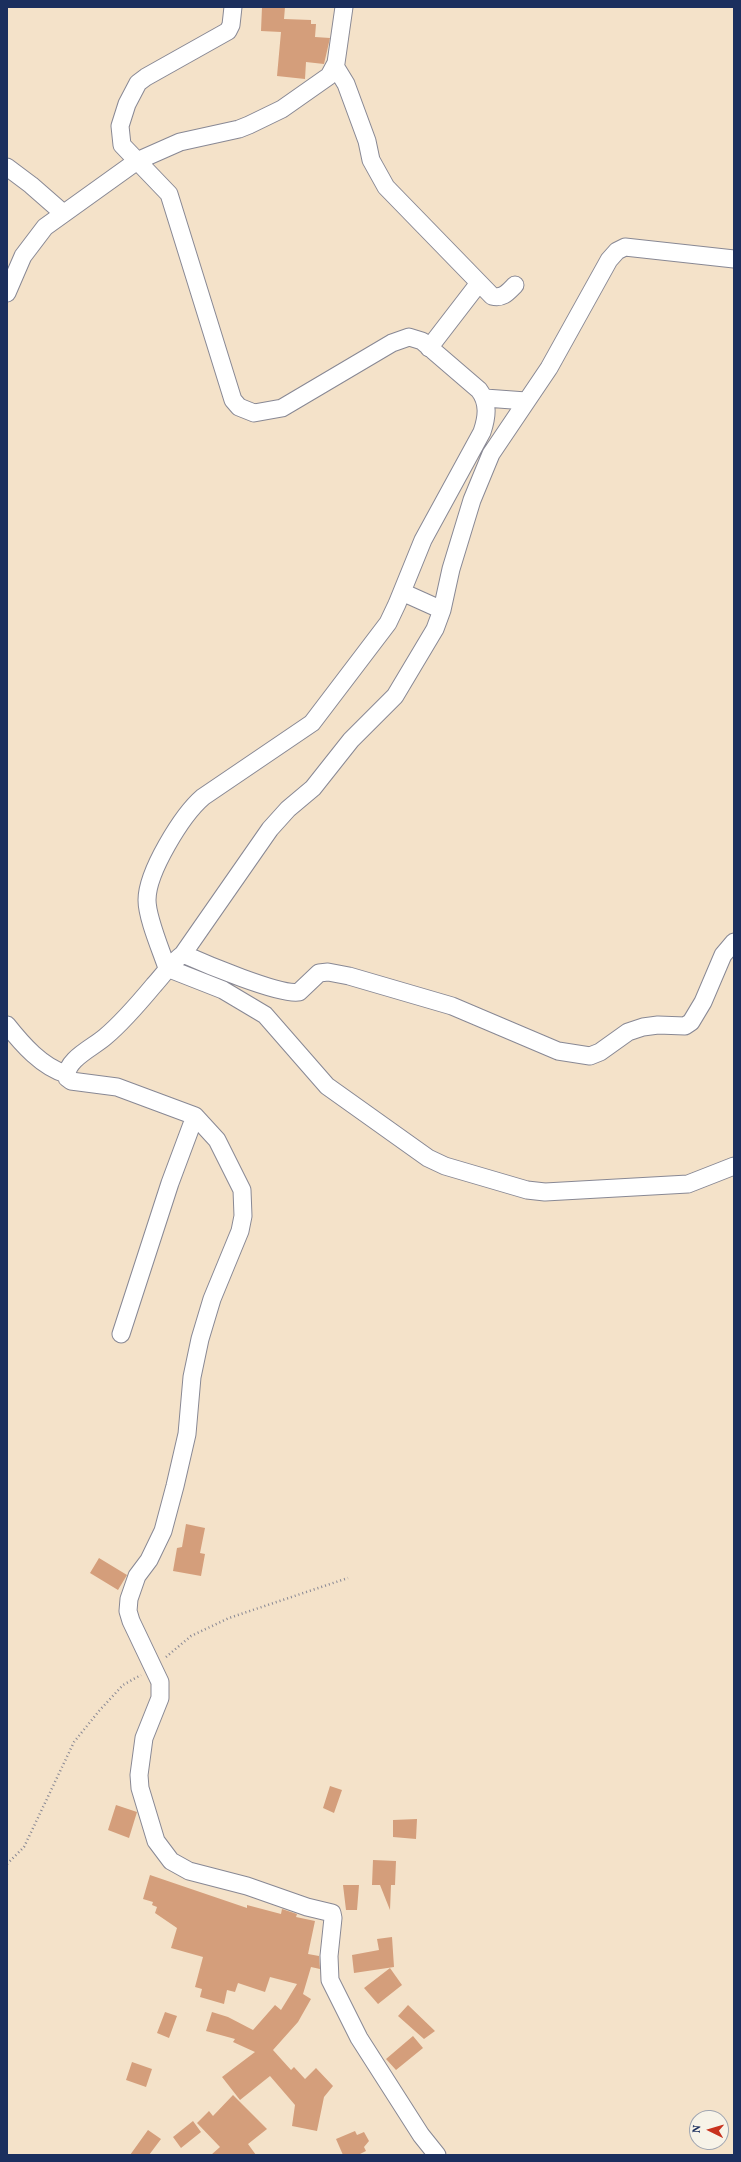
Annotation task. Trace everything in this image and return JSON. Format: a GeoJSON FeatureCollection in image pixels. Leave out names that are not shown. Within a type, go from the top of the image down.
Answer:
{"type":"FeatureCollection","features":[{"type":"Feature","properties":{"kind":"street"},"geometry":{"type":"LineString","coordinates":[[167,968],[147,900],[149,888],[165,847],[193,806],[203,797],[312,723],[388,623],[423,540],[482,432],[487,415],[485,398],[479,390],[416,338],[400,339],[282,408],[254,413],[239,407],[228,387],[169,194],[122,145],[120,137],[123,115],[132,93],[146,76],[228,31],[231,25],[233,7]]}},
{"type":"Feature","properties":{"kind":"street"},"geometry":{"type":"LineString","coordinates":[[7,292],[12,264],[45,227],[137,161],[180,142],[239,129],[249,125],[282,109],[330,76],[335,66],[344,7]]}},
{"type":"Feature","properties":{"kind":"street"},"geometry":{"type":"LineString","coordinates":[[335,66],[346,84],[367,141],[371,160],[386,187],[492,296],[500,298],[515,285]]}},
{"type":"Feature","properties":{"kind":"street"},"geometry":{"type":"LineString","coordinates":[[7,167],[64,213]]}},
{"type":"Feature","properties":{"kind":"street"},"geometry":{"type":"LineString","coordinates":[[66,1074],[69,1067],[77,1059],[106,1037],[129,1014],[167,968],[183,954],[270,829],[288,809],[313,788],[351,740],[394,696],[435,629],[442,610],[451,570],[476,488],[491,454],[548,368],[609,260],[617,251],[625,248],[734,259]]}},
{"type":"Feature","properties":{"kind":"street"},"geometry":{"type":"LineString","coordinates":[[429,348],[479,283]]}},
{"type":"Feature","properties":{"kind":"street"},"geometry":{"type":"LineString","coordinates":[[485,398],[526,401]]}},
{"type":"Feature","properties":{"kind":"street"},"geometry":{"type":"LineString","coordinates":[[402,592],[442,610]]}},
{"type":"Feature","properties":{"kind":"street"},"geometry":{"type":"LineString","coordinates":[[183,954],[232,974],[288,992],[299,992],[319,973],[328,972],[348,976],[452,1006],[558,1051],[590,1056],[600,1052],[628,1032],[643,1027],[658,1025],[685,1026],[692,1022],[703,1002],[719,962],[734,942]]}},
{"type":"Feature","properties":{"kind":"street"},"geometry":{"type":"LineString","coordinates":[[167,968],[223,990],[265,1015],[327,1086],[428,1158],[445,1166],[527,1190],[544,1192],[688,1184],[734,1166]]}},
{"type":"Feature","properties":{"kind":"street"},"geometry":{"type":"LineString","coordinates":[[7,1025],[19,1040],[46,1064],[57,1071],[66,1074],[67,1078],[71,1081],[117,1087],[196,1116],[217,1140],[242,1190],[243,1216],[235,1246],[212,1298],[200,1339],[192,1377],[187,1434],[163,1531],[149,1560],[137,1576],[129,1600],[128,1611],[131,1621],[160,1682],[160,1698],[144,1738],[139,1775],[140,1788],[156,1841],[172,1861],[189,1871],[247,1886],[308,1907],[332,1913],[333,1918],[329,1956],[330,1980],[359,2038],[421,2134],[437,2155]]}},
{"type":"Feature","properties":{"kind":"street"},"geometry":{"type":"LineString","coordinates":[[121,1334],[170,1183],[196,1116]]}},
{"type":"Feature","properties":{"kind":"path"},"geometry":{"type":"LineString","coordinates":[[7,1864],[24,1847],[74,1742],[99,1711],[123,1685],[153,1668],[191,1636],[223,1621],[286,1597],[348,1578]]}},
{"type":"Feature","properties":{"kind":"building"},"geometry":{"type":"Polygon","coordinates":[[[262,7],[285,7],[284,19],[311,20],[311,24],[316,24],[315,37],[330,38],[324,64],[306,62],[305,79],[277,76],[281,32],[261,31],[262,7]]]}},
{"type":"Feature","properties":{"kind":"building"},"geometry":{"type":"Polygon","coordinates":[[[186,1524],[205,1528],[200,1553],[205,1554],[201,1576],[173,1571],[177,1548],[182,1547],[186,1524]]]}},
{"type":"Feature","properties":{"kind":"building"},"geometry":{"type":"Polygon","coordinates":[[[99,1558],[127,1575],[118,1590],[90,1573],[99,1558]]]}},
{"type":"Feature","properties":{"kind":"building"},"geometry":{"type":"Polygon","coordinates":[[[330,1786],[342,1790],[334,1813],[323,1808],[330,1786]]]}},
{"type":"Feature","properties":{"kind":"building"},"geometry":{"type":"Polygon","coordinates":[[[116,1805],[137,1812],[129,1838],[108,1830],[116,1805]]]}},
{"type":"Feature","properties":{"kind":"building"},"geometry":{"type":"Polygon","coordinates":[[[417,1819],[416,1839],[393,1837],[393,1820],[417,1819]]]}},
{"type":"Feature","properties":{"kind":"building"},"geometry":{"type":"Polygon","coordinates":[[[373,1860],[396,1861],[395,1885],[391,1885],[390,1910],[380,1885],[372,1885],[373,1860]]]}},
{"type":"Feature","properties":{"kind":"building"},"geometry":{"type":"Polygon","coordinates":[[[150,1875],[247,1908],[247,1905],[281,1914],[282,1909],[297,1914],[296,1917],[315,1921],[308,1954],[319,1956],[320,1969],[311,1967],[303,1994],[311,1999],[298,2022],[273,2050],[291,2070],[294,2067],[305,2079],[316,2068],[333,2086],[324,2097],[317,2131],[292,2126],[295,2105],[270,2076],[240,2100],[222,2077],[255,2052],[233,2042],[235,2039],[206,2031],[212,2012],[228,2017],[253,2030],[275,2005],[281,2010],[297,1984],[270,1977],[265,1992],[238,1983],[235,1992],[227,1990],[224,2004],[200,1997],[202,1989],[195,1987],[203,1957],[171,1948],[177,1928],[155,1913],[157,1907],[152,1905],[153,1902],[143,1899],[150,1875]]]}},
{"type":"Feature","properties":{"kind":"building"},"geometry":{"type":"Polygon","coordinates":[[[343,1885],[359,1885],[357,1910],[346,1910],[343,1885]]]}},
{"type":"Feature","properties":{"kind":"building"},"geometry":{"type":"Polygon","coordinates":[[[392,1937],[394,1967],[354,1973],[352,1955],[379,1950],[377,1939],[392,1937]]]}},
{"type":"Feature","properties":{"kind":"building"},"geometry":{"type":"Polygon","coordinates":[[[390,1968],[402,1985],[378,2004],[364,1988],[390,1968]]]}},
{"type":"Feature","properties":{"kind":"building"},"geometry":{"type":"Polygon","coordinates":[[[408,2005],[435,2031],[424,2039],[398,2016],[408,2005]]]}},
{"type":"Feature","properties":{"kind":"building"},"geometry":{"type":"Polygon","coordinates":[[[165,2012],[177,2016],[169,2038],[157,2033],[165,2012]]]}},
{"type":"Feature","properties":{"kind":"building"},"geometry":{"type":"Polygon","coordinates":[[[413,2036],[423,2048],[396,2070],[386,2059],[413,2036]]]}},
{"type":"Feature","properties":{"kind":"building"},"geometry":{"type":"Polygon","coordinates":[[[132,2062],[152,2069],[146,2087],[126,2080],[132,2062]]]}},
{"type":"Feature","properties":{"kind":"building"},"geometry":{"type":"Polygon","coordinates":[[[233,2095],[267,2129],[248,2144],[256,2155],[211,2155],[220,2147],[197,2123],[209,2111],[213,2116],[233,2095]]]}},
{"type":"Feature","properties":{"kind":"building"},"geometry":{"type":"Polygon","coordinates":[[[193,2121],[201,2132],[181,2148],[173,2137],[193,2121]]]}},
{"type":"Feature","properties":{"kind":"building"},"geometry":{"type":"Polygon","coordinates":[[[148,2130],[161,2139],[149,2155],[130,2155],[148,2130]]]}},
{"type":"Feature","properties":{"kind":"building"},"geometry":{"type":"Polygon","coordinates":[[[355,2131],[357,2135],[364,2132],[369,2141],[364,2147],[366,2151],[358,2155],[343,2155],[336,2139],[355,2131]]]}}]}
